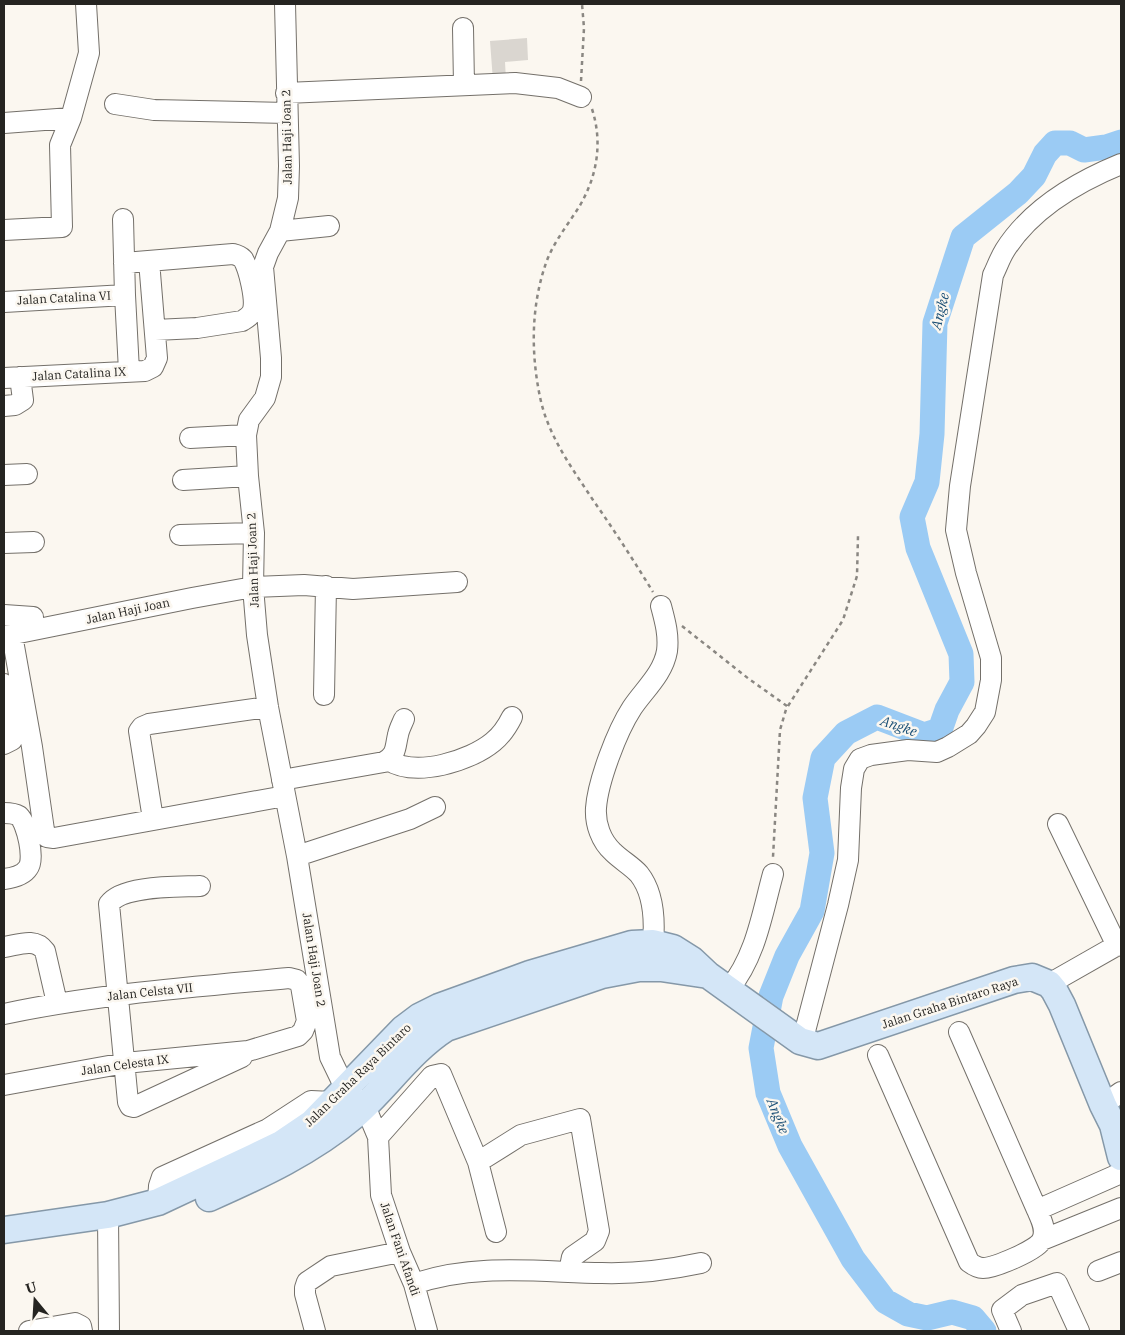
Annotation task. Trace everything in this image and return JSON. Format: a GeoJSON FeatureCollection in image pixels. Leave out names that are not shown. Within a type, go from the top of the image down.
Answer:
{"type":"FeatureCollection","features":[{"type":"Feature","properties":{"kind":"main road","name":"Jalan Graha Raya Bintaro"},"geometry":{"type":"LineString","coordinates":[[4,1247],[109,1222],[158,1202],[281,1144],[312,1123],[403,1029],[419,1017],[439,1007],[530,974],[632,944],[653,943],[672,948],[692,960],[726,987]]}},
{"type":"Feature","properties":{"kind":"main road","name":"Jalan Graha Raya Bintaro"},"geometry":{"type":"LineString","coordinates":[[4,1230],[160,1220],[244,1183],[294,1158],[325,1139],[360,1111],[428,1039],[446,1028],[602,975],[639,968],[661,968],[726,987]]}},
{"type":"Feature","properties":{"kind":"main road","name":"Jalan Graha Bintaro Raya"},"geometry":{"type":"LineString","coordinates":[[726,987],[793,1036],[818,1046],[841,1040],[1014,980],[1032,977],[1049,984]]}},
{"type":"Feature","properties":{"kind":"main road"},"geometry":{"type":"LineString","coordinates":[[1049,984],[1062,1005],[1115,1114],[1121,1157]]}},
{"type":"Feature","properties":{"kind":"street"},"geometry":{"type":"LineString","coordinates":[[4,230],[62,227],[60,144],[71,118],[88,53],[86,4]]}},
{"type":"Feature","properties":{"kind":"street","name":"Jalan Haji Joan 2"},"geometry":{"type":"LineString","coordinates":[[285,4],[288,198],[280,231],[268,252],[263,268],[271,377],[265,398],[249,420],[246,435],[254,533],[253,587],[257,635],[268,707],[297,856],[338,1095]]}},
{"type":"Feature","properties":{"kind":"street"},"geometry":{"type":"LineString","coordinates":[[464,28],[464,85]]}},
{"type":"Feature","properties":{"kind":"street"},"geometry":{"type":"LineString","coordinates":[[286,93],[464,85],[536,84],[558,88],[580,97]]}},
{"type":"Feature","properties":{"kind":"street"},"geometry":{"type":"LineString","coordinates":[[115,104],[154,110],[287,113]]}},
{"type":"Feature","properties":{"kind":"street"},"geometry":{"type":"LineString","coordinates":[[4,123],[71,118]]}},
{"type":"Feature","properties":{"kind":"street"},"geometry":{"type":"LineString","coordinates":[[793,1036],[805,1031],[848,860],[851,788],[854,769],[860,759],[872,755],[908,750],[936,752],[948,747],[969,734],[985,712],[991,680],[991,658],[966,573],[956,530],[960,486],[993,275],[1004,251],[1035,214],[1074,187],[1121,164]]}},
{"type":"Feature","properties":{"kind":"street"},"geometry":{"type":"LineString","coordinates":[[123,219],[129,371]]}},
{"type":"Feature","properties":{"kind":"street"},"geometry":{"type":"LineString","coordinates":[[280,231],[329,226]]}},
{"type":"Feature","properties":{"kind":"street"},"geometry":{"type":"LineString","coordinates":[[124,263],[233,254],[238,255],[246,266],[252,290],[254,307],[250,316],[242,321],[197,328],[155,330],[150,261]]}},
{"type":"Feature","properties":{"kind":"street","name":"Jalan Catalina VI"},"geometry":{"type":"LineString","coordinates":[[4,302],[125,295]]}},
{"type":"Feature","properties":{"kind":"street","name":"Jalan Catalina IX"},"geometry":{"type":"LineString","coordinates":[[12,377],[145,371],[153,366],[157,358],[155,330]]}},
{"type":"Feature","properties":{"kind":"street"},"geometry":{"type":"LineString","coordinates":[[4,406],[15,405],[23,400],[12,377]]}},
{"type":"Feature","properties":{"kind":"street"},"geometry":{"type":"LineString","coordinates":[[190,438],[246,435]]}},
{"type":"Feature","properties":{"kind":"street"},"geometry":{"type":"LineString","coordinates":[[4,475],[27,474]]}},
{"type":"Feature","properties":{"kind":"street"},"geometry":{"type":"LineString","coordinates":[[183,480],[248,476]]}},
{"type":"Feature","properties":{"kind":"street"},"geometry":{"type":"LineString","coordinates":[[180,535],[254,533]]}},
{"type":"Feature","properties":{"kind":"street"},"geometry":{"type":"LineString","coordinates":[[4,543],[34,542]]}},
{"type":"Feature","properties":{"kind":"street","name":"Jalan Haji Joan"},"geometry":{"type":"LineString","coordinates":[[8,636],[253,587],[304,585],[353,589],[457,582]]}},
{"type":"Feature","properties":{"kind":"street"},"geometry":{"type":"LineString","coordinates":[[324,694],[326,586]]}},
{"type":"Feature","properties":{"kind":"street"},"geometry":{"type":"LineString","coordinates":[[653,943],[653,910],[645,883],[639,874],[612,852],[603,840],[598,827],[596,808],[611,751],[630,711],[662,667],[668,637],[661,606]]}},
{"type":"Feature","properties":{"kind":"street"},"geometry":{"type":"LineString","coordinates":[[4,616],[33,616]]}},
{"type":"Feature","properties":{"kind":"street"},"geometry":{"type":"LineString","coordinates":[[8,636],[32,747],[47,837],[54,838],[153,819],[376,764],[388,760],[395,752],[398,733],[404,719]]}},
{"type":"Feature","properties":{"kind":"street"},"geometry":{"type":"LineString","coordinates":[[4,684],[10,700],[14,734],[12,740],[4,744]]}},
{"type":"Feature","properties":{"kind":"street"},"geometry":{"type":"LineString","coordinates":[[153,819],[139,731],[142,727],[149,724],[268,707]]}},
{"type":"Feature","properties":{"kind":"street"},"geometry":{"type":"LineString","coordinates":[[388,760],[396,765],[417,768],[449,763],[486,748],[504,732],[512,717]]}},
{"type":"Feature","properties":{"kind":"street"},"geometry":{"type":"LineString","coordinates":[[297,856],[410,818],[435,807]]}},
{"type":"Feature","properties":{"kind":"street"},"geometry":{"type":"LineString","coordinates":[[4,813],[18,816],[23,823],[27,833],[30,862],[29,868],[18,876],[4,879]]}},
{"type":"Feature","properties":{"kind":"street"},"geometry":{"type":"LineString","coordinates":[[1049,984],[1119,945],[1058,824]]}},
{"type":"Feature","properties":{"kind":"street"},"geometry":{"type":"LineString","coordinates":[[726,987],[739,976],[753,948],[773,874]]}},
{"type":"Feature","properties":{"kind":"street"},"geometry":{"type":"LineString","coordinates":[[125,1064],[109,904],[113,899],[143,890],[200,886]]}},
{"type":"Feature","properties":{"kind":"street"},"geometry":{"type":"LineString","coordinates":[[4,947],[30,942],[39,944],[45,951],[57,1003]]}},
{"type":"Feature","properties":{"kind":"street","name":"Jalan Celsta VII"},"geometry":{"type":"LineString","coordinates":[[4,1014],[57,1003],[117,995],[289,978],[297,980],[301,986],[308,1021],[302,1031]]}},
{"type":"Feature","properties":{"kind":"street","name":"Jalan Celesta IX"},"geometry":{"type":"LineString","coordinates":[[4,1085],[125,1064],[248,1051],[298,1036],[302,1031]]}},
{"type":"Feature","properties":{"kind":"street"},"geometry":{"type":"LineString","coordinates":[[960,1032],[1044,1226],[1042,1240]]}},
{"type":"Feature","properties":{"kind":"street","name":"Jalan Celesta IX"},"geometry":{"type":"LineString","coordinates":[[125,1064],[128,1102],[130,1106],[134,1106],[243,1057],[248,1051]]}},
{"type":"Feature","properties":{"kind":"street"},"geometry":{"type":"LineString","coordinates":[[878,1055],[968,1262],[980,1268],[992,1267],[1035,1248],[1042,1240],[1121,1208]]}},
{"type":"Feature","properties":{"kind":"street"},"geometry":{"type":"LineString","coordinates":[[378,1137],[432,1076],[441,1074],[478,1162],[496,1232]]}},
{"type":"Feature","properties":{"kind":"street"},"geometry":{"type":"LineString","coordinates":[[338,1095],[360,1111]]}},
{"type":"Feature","properties":{"kind":"street","name":"Jalan Fani Afandi"},"geometry":{"type":"LineString","coordinates":[[360,1111],[378,1137],[381,1195],[400,1252],[414,1284],[427,1331]]}},
{"type":"Feature","properties":{"kind":"street"},"geometry":{"type":"LineString","coordinates":[[478,1162],[521,1135],[580,1119],[600,1231],[595,1241],[572,1257],[569,1272]]}},
{"type":"Feature","properties":{"kind":"street"},"geometry":{"type":"LineString","coordinates":[[1037,1210],[1121,1173]]}},
{"type":"Feature","properties":{"kind":"street"},"geometry":{"type":"LineString","coordinates":[[109,1222],[109,1331]]}},
{"type":"Feature","properties":{"kind":"street"},"geometry":{"type":"LineString","coordinates":[[315,1331],[305,1294],[307,1282],[331,1266],[400,1252]]}},
{"type":"Feature","properties":{"kind":"street"},"geometry":{"type":"LineString","coordinates":[[1098,1271],[1121,1262]]}},
{"type":"Feature","properties":{"kind":"street"},"geometry":{"type":"LineString","coordinates":[[414,1284],[449,1274],[482,1270],[638,1273],[701,1263]]}},
{"type":"Feature","properties":{"kind":"street"},"geometry":{"type":"LineString","coordinates":[[1011,1331],[1002,1310],[1022,1295],[1057,1283],[1079,1331]]}},
{"type":"Feature","properties":{"kind":"street"},"geometry":{"type":"LineString","coordinates":[[29,1331],[75,1323],[81,1326],[82,1331]]}},
{"type":"Feature","properties":{"kind":"path"},"geometry":{"type":"LineString","coordinates":[[582,4],[584,28],[580,97],[591,107],[596,121],[598,138],[597,156],[592,180],[580,206],[556,242],[545,264],[538,290],[534,332],[535,362],[540,398],[552,436],[661,606],[691,634],[787,706]]}},
{"type":"Feature","properties":{"kind":"path"},"geometry":{"type":"LineString","coordinates":[[773,874],[780,730],[787,706],[843,620],[857,576],[858,536]]}},
{"type":"Feature","properties":{"kind":"building"},"geometry":{"type":"Polygon","coordinates":[[[527,38],[528,60],[505,62],[506,80],[493,81],[490,41],[527,38]]]}},
{"type":"Feature","properties":{"kind":"waterway","name":"Angke"},"geometry":{"type":"LineString","coordinates":[[984,1331],[973,1318],[952,1312],[927,1318],[908,1314],[885,1301],[853,1259],[790,1146],[768,1093],[761,1048],[771,996],[787,956],[812,911],[822,853],[815,798],[823,758],[846,733],[877,717],[924,735],[940,730],[947,710],[962,682],[961,654],[918,548],[912,517],[927,482],[932,434],[935,323],[963,237],[1018,193],[1034,176],[1045,154],[1055,143],[1070,143],[1084,150],[1106,147],[1121,142]]}}]}
